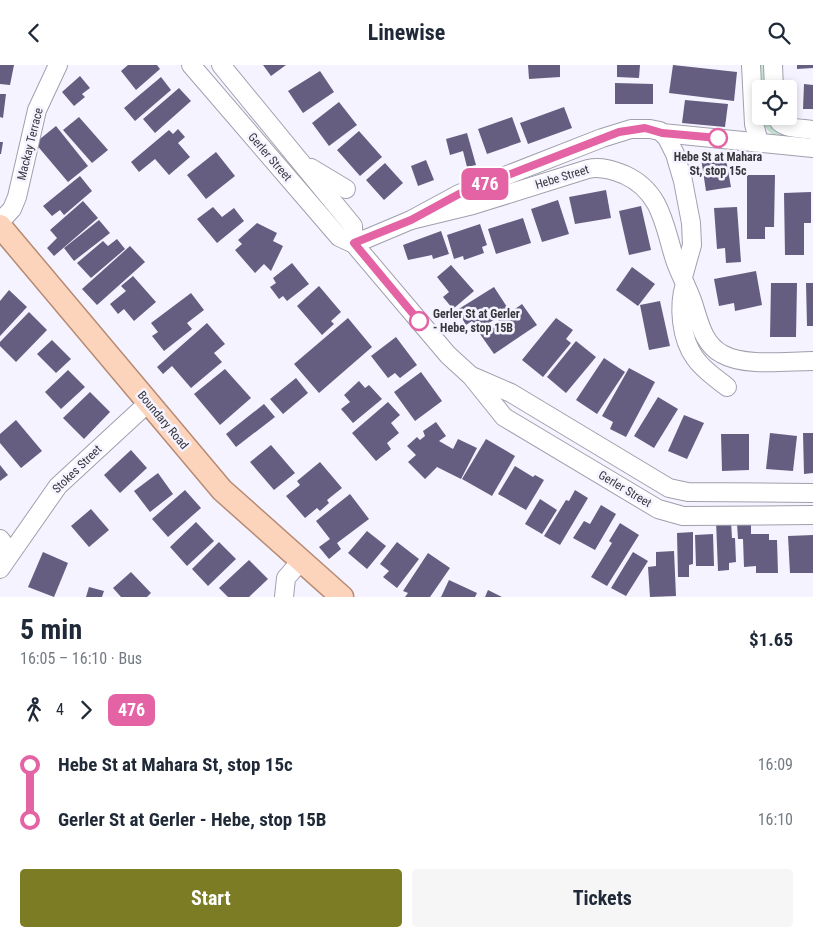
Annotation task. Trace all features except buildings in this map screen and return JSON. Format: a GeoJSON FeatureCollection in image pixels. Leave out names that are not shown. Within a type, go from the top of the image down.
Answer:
{"type":"FeatureCollection","features":[{"type":"Feature","properties":{"kind":"main road","name":"Boundary Road"},"geometry":{"type":"LineString","coordinates":[[0,226],[16,242],[222,490],[342,597]]}},
{"type":"Feature","properties":{"kind":"street","name":"Mackay Terrace"},"geometry":{"type":"LineString","coordinates":[[0,222],[12,209],[17,197],[37,110],[58,65]]}},
{"type":"Feature","properties":{"kind":"street","name":"Gerler Street"},"geometry":{"type":"LineString","coordinates":[[191,65],[339,237],[354,243],[448,355],[471,376],[504,417],[658,509],[683,516],[813,515]]}},
{"type":"Feature","properties":{"kind":"street","name":"Gerler Street"},"geometry":{"type":"LineString","coordinates":[[221,65],[353,226],[354,243]]}},
{"type":"Feature","properties":{"kind":"street"},"geometry":{"type":"LineString","coordinates":[[751,65],[754,124],[759,142]]}},
{"type":"Feature","properties":{"kind":"street"},"geometry":{"type":"LineString","coordinates":[[773,65],[774,80]]}},
{"type":"Feature","properties":{"kind":"street"},"geometry":{"type":"LineString","coordinates":[[783,125],[813,130]]}},
{"type":"Feature","properties":{"kind":"street","name":"Hebe Street"},"geometry":{"type":"LineString","coordinates":[[354,243],[411,220],[459,194],[610,135],[641,128],[655,129],[662,133],[813,148]]}},
{"type":"Feature","properties":{"kind":"street"},"geometry":{"type":"LineString","coordinates":[[662,133],[673,149],[680,171],[691,223],[690,258],[684,280],[681,308],[688,345],[699,363],[727,387]]}},
{"type":"Feature","properties":{"kind":"street","name":"Gerler Street"},"geometry":{"type":"LineString","coordinates":[[302,163],[346,189]]}},
{"type":"Feature","properties":{"kind":"street","name":"Hebe Street"},"geometry":{"type":"LineString","coordinates":[[411,220],[465,207],[583,170],[602,168],[634,180],[654,199],[664,220],[675,261],[705,337],[722,355],[751,361],[813,361]]}},
{"type":"Feature","properties":{"kind":"street","name":"Gerler Street"},"geometry":{"type":"LineString","coordinates":[[471,376],[511,393],[669,488],[688,492],[813,493]]}},
{"type":"Feature","properties":{"kind":"street","name":"Stokes Street"},"geometry":{"type":"LineString","coordinates":[[0,569],[58,486],[148,403]]}},
{"type":"Feature","properties":{"kind":"street"},"geometry":{"type":"LineString","coordinates":[[0,539],[11,553]]}},
{"type":"Feature","properties":{"kind":"street"},"geometry":{"type":"LineString","coordinates":[[284,597],[286,578],[301,561]]}},
{"type":"Feature","properties":{"kind":"green space"},"geometry":{"type":"Polygon","coordinates":[[[758,65],[766,65],[767,80],[759,80],[758,65]]]}},
{"type":"Feature","properties":{"kind":"green space"},"geometry":{"type":"Polygon","coordinates":[[[765,125],[775,125],[788,132],[813,134],[813,142],[780,138],[768,130],[765,125]]]}},
{"type":"Feature","properties":{"kind":"bus line","name":"476"},"geometry":{"type":"LineString","coordinates":[[419,321],[354,243],[411,220],[459,194],[619,132],[645,128],[655,129],[662,133],[718,138]]}},
{"type":"Feature","properties":{"kind":"place","name":"Hebe St at Mahara St, stop 15c"},"geometry":{"type":"Point","coordinates":[718,138]}},
{"type":"Feature","properties":{"kind":"place","name":"Gerler St at Gerler - Hebe, stop 15B"},"geometry":{"type":"Point","coordinates":[419,321]}}]}
